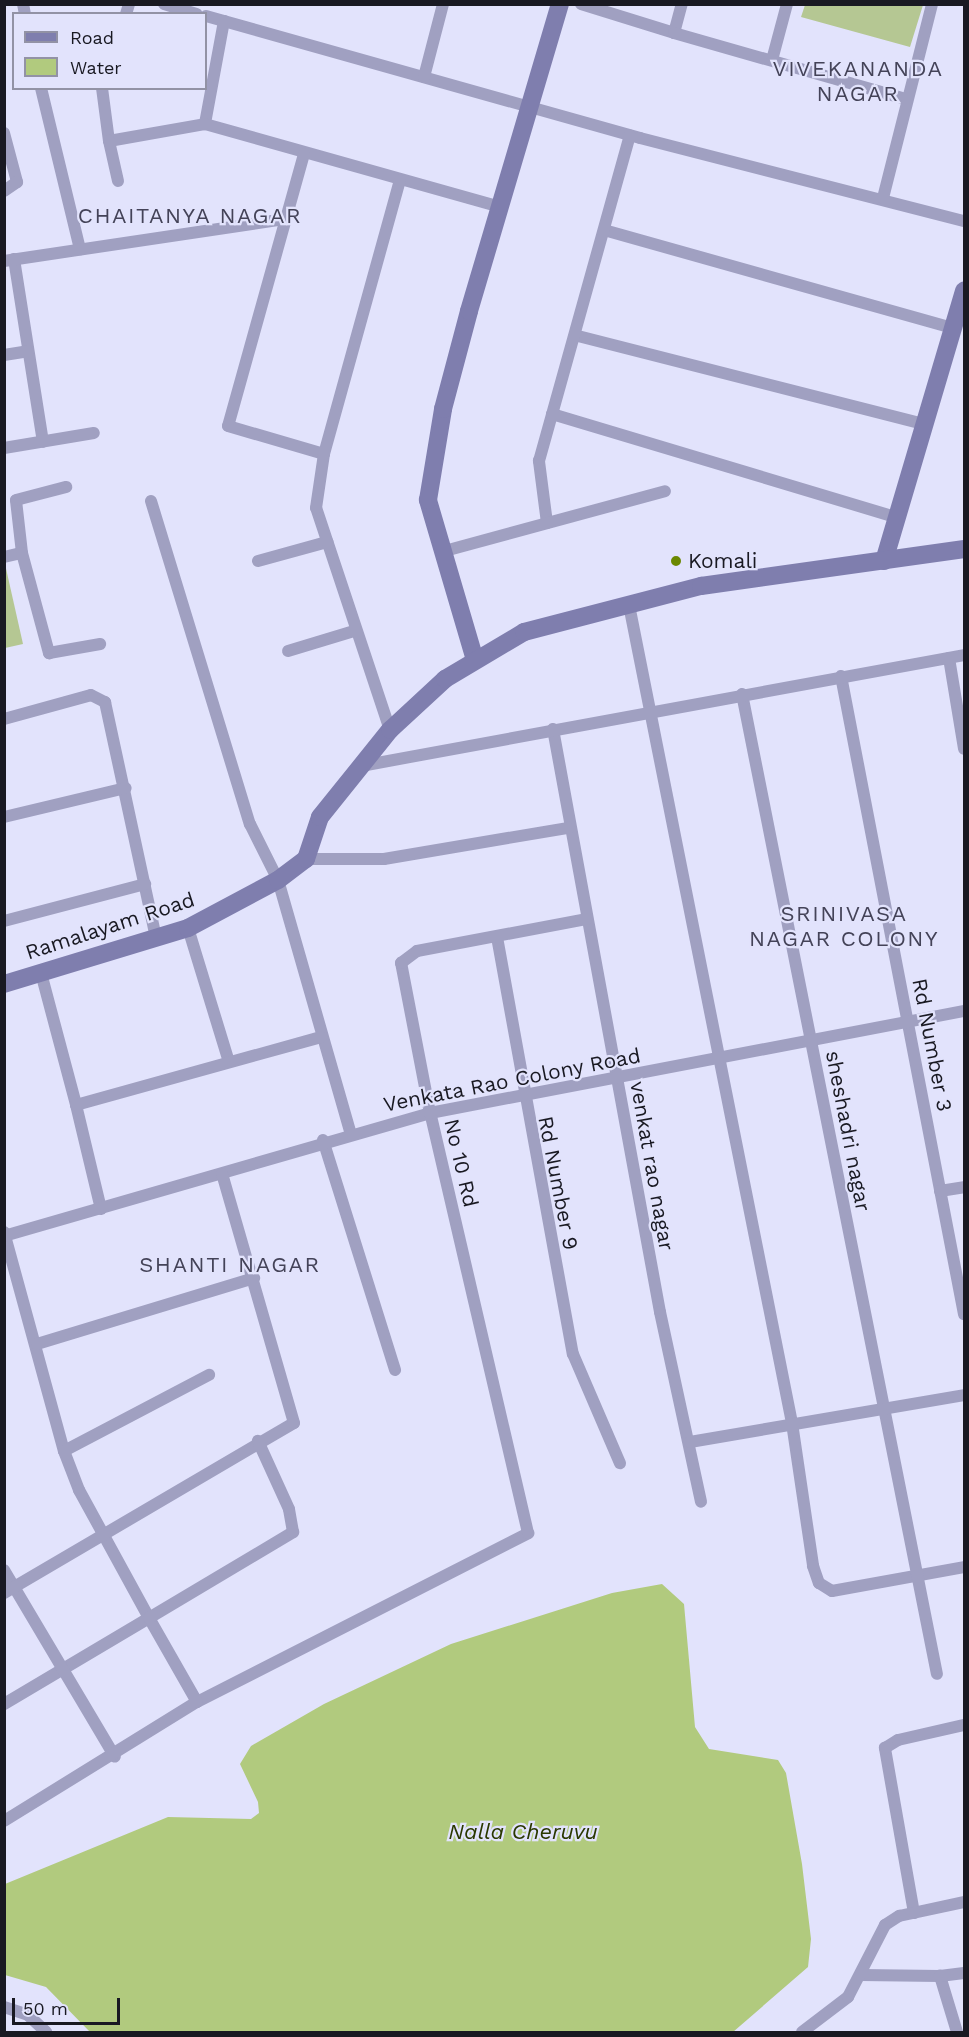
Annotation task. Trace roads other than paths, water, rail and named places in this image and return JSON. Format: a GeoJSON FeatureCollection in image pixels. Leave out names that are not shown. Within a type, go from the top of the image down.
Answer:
{"type":"FeatureCollection","features":[{"type":"Feature","properties":{"kind":"street"},"geometry":{"type":"LineString","coordinates":[[164,4],[190,12]]}},
{"type":"Feature","properties":{"kind":"street"},"geometry":{"type":"LineString","coordinates":[[424,77],[443,4]]}},
{"type":"Feature","properties":{"kind":"street"},"geometry":{"type":"LineString","coordinates":[[476,660],[441,552],[428,500],[443,409],[560,4]]}},
{"type":"Feature","properties":{"kind":"street"},"geometry":{"type":"LineString","coordinates":[[581,4],[906,99]]}},
{"type":"Feature","properties":{"kind":"street"},"geometry":{"type":"LineString","coordinates":[[674,33],[682,4]]}},
{"type":"Feature","properties":{"kind":"street"},"geometry":{"type":"LineString","coordinates":[[772,60],[788,4]]}},
{"type":"Feature","properties":{"kind":"street"},"geometry":{"type":"LineString","coordinates":[[883,198],[906,99],[932,4]]}},
{"type":"Feature","properties":{"kind":"street"},"geometry":{"type":"LineString","coordinates":[[207,16],[630,135],[883,198],[964,221]]}},
{"type":"Feature","properties":{"kind":"street"},"geometry":{"type":"LineString","coordinates":[[205,124],[224,21]]}},
{"type":"Feature","properties":{"kind":"street"},"geometry":{"type":"LineString","coordinates":[[41,90],[80,249]]}},
{"type":"Feature","properties":{"kind":"street"},"geometry":{"type":"LineString","coordinates":[[102,90],[109,141],[118,181]]}},
{"type":"Feature","properties":{"kind":"street"},"geometry":{"type":"LineString","coordinates":[[109,141],[205,124],[304,154],[500,207]]}},
{"type":"Feature","properties":{"kind":"street"},"geometry":{"type":"LineString","coordinates":[[4,132],[17,182],[4,191]]}},
{"type":"Feature","properties":{"kind":"street"},"geometry":{"type":"LineString","coordinates":[[547,523],[539,461],[578,336],[630,135]]}},
{"type":"Feature","properties":{"kind":"street"},"geometry":{"type":"LineString","coordinates":[[304,154],[228,426],[324,454]]}},
{"type":"Feature","properties":{"kind":"street"},"geometry":{"type":"LineString","coordinates":[[390,730],[354,631],[316,508],[324,454],[400,180]]}},
{"type":"Feature","properties":{"kind":"street"},"geometry":{"type":"LineString","coordinates":[[43,442],[28,351],[9,260],[286,219]]}},
{"type":"Feature","properties":{"kind":"street"},"geometry":{"type":"LineString","coordinates":[[604,230],[952,328]]}},
{"type":"Feature","properties":{"kind":"street"},"geometry":{"type":"LineString","coordinates":[[884,561],[964,291]]}},
{"type":"Feature","properties":{"kind":"street"},"geometry":{"type":"LineString","coordinates":[[578,336],[924,424]]}},
{"type":"Feature","properties":{"kind":"street"},"geometry":{"type":"LineString","coordinates":[[4,355],[28,351]]}},
{"type":"Feature","properties":{"kind":"street"},"geometry":{"type":"LineString","coordinates":[[552,414],[896,517]]}},
{"type":"Feature","properties":{"kind":"street"},"geometry":{"type":"LineString","coordinates":[[4,448],[94,433]]}},
{"type":"Feature","properties":{"kind":"street"},"geometry":{"type":"LineString","coordinates":[[66,487],[16,500],[22,553],[45,649],[57,654],[100,644]]}},
{"type":"Feature","properties":{"kind":"street"},"geometry":{"type":"LineString","coordinates":[[441,552],[665,491]]}},
{"type":"Feature","properties":{"kind":"street"},"geometry":{"type":"LineString","coordinates":[[151,501],[250,824],[278,880],[321,1037],[351,1135]]}},
{"type":"Feature","properties":{"kind":"street"},"geometry":{"type":"LineString","coordinates":[[258,561],[327,542]]}},
{"type":"Feature","properties":{"kind":"street"},"geometry":{"type":"LineString","coordinates":[[568,828],[384,859],[306,859],[320,817],[390,730],[445,679],[524,632],[701,586],[964,549]]}},
{"type":"Feature","properties":{"kind":"street"},"geometry":{"type":"LineString","coordinates":[[4,557],[22,553]]}},
{"type":"Feature","properties":{"kind":"street"},"geometry":{"type":"LineString","coordinates":[[630,605],[716,1058],[792,1423],[819,1583],[832,1591],[964,1567]]}},
{"type":"Feature","properties":{"kind":"street"},"geometry":{"type":"LineString","coordinates":[[288,651],[354,631]]}},
{"type":"Feature","properties":{"kind":"street"},"geometry":{"type":"LineString","coordinates":[[361,766],[742,694],[964,655]]}},
{"type":"Feature","properties":{"kind":"street"},"geometry":{"type":"LineString","coordinates":[[949,658],[964,748]]}},
{"type":"Feature","properties":{"kind":"street","name":"Rd Number 3"},"geometry":{"type":"LineString","coordinates":[[841,676],[940,1191],[961,1278],[964,1314]]}},
{"type":"Feature","properties":{"kind":"street","name":"sheshadri nagar"},"geometry":{"type":"LineString","coordinates":[[742,694],[915,1576],[937,1674]]}},
{"type":"Feature","properties":{"kind":"street"},"geometry":{"type":"LineString","coordinates":[[4,718],[100,697],[126,788],[156,938]]}},
{"type":"Feature","properties":{"kind":"street","name":"venkat rao nagar"},"geometry":{"type":"LineString","coordinates":[[553,729],[568,828],[701,1502]]}},
{"type":"Feature","properties":{"kind":"street"},"geometry":{"type":"LineString","coordinates":[[4,817],[126,788]]}},
{"type":"Feature","properties":{"kind":"street","name":"Ramalayam Road"},"geometry":{"type":"LineString","coordinates":[[4,984],[188,928],[278,880],[306,859]]}},
{"type":"Feature","properties":{"kind":"street"},"geometry":{"type":"LineString","coordinates":[[4,921],[145,884]]}},
{"type":"Feature","properties":{"kind":"street","name":"No 10 Rd"},"geometry":{"type":"LineString","coordinates":[[197,1702],[528,1533],[430,1113],[401,963],[417,951],[586,920]]}},
{"type":"Feature","properties":{"kind":"street"},"geometry":{"type":"LineString","coordinates":[[188,928],[228,1059]]}},
{"type":"Feature","properties":{"kind":"street","name":"Rd Number 9"},"geometry":{"type":"LineString","coordinates":[[496,937],[521,1096],[556,1278],[586,1394],[620,1463]]}},
{"type":"Feature","properties":{"kind":"street"},"geometry":{"type":"LineString","coordinates":[[40,973],[76,1105],[101,1209]]}},
{"type":"Feature","properties":{"kind":"street","name":"Venkata Rao Colony Road"},"geometry":{"type":"LineString","coordinates":[[5,1235],[222,1174],[323,1140],[351,1135],[430,1113],[617,1080],[716,1058],[964,1011]]}},
{"type":"Feature","properties":{"kind":"street"},"geometry":{"type":"LineString","coordinates":[[76,1105],[228,1059],[321,1037]]}},
{"type":"Feature","properties":{"kind":"street"},"geometry":{"type":"LineString","coordinates":[[323,1140],[395,1370]]}},
{"type":"Feature","properties":{"kind":"street"},"geometry":{"type":"LineString","coordinates":[[10,1590],[103,1532],[258,1441],[294,1423],[254,1278],[222,1174]]}},
{"type":"Feature","properties":{"kind":"street"},"geometry":{"type":"LineString","coordinates":[[940,1191],[964,1187]]}},
{"type":"Feature","properties":{"kind":"street"},"geometry":{"type":"LineString","coordinates":[[4,1821],[115,1757],[197,1702],[103,1532],[64,1451],[37,1344],[5,1235]]}},
{"type":"Feature","properties":{"kind":"street"},"geometry":{"type":"LineString","coordinates":[[37,1344],[254,1278]]}},
{"type":"Feature","properties":{"kind":"street"},"geometry":{"type":"LineString","coordinates":[[64,1451],[209,1375]]}},
{"type":"Feature","properties":{"kind":"street"},"geometry":{"type":"LineString","coordinates":[[690,1442],[883,1406],[964,1395]]}},
{"type":"Feature","properties":{"kind":"street"},"geometry":{"type":"LineString","coordinates":[[4,1704],[68,1670],[149,1618],[293,1532],[289,1509],[258,1441]]}},
{"type":"Feature","properties":{"kind":"street"},"geometry":{"type":"LineString","coordinates":[[4,1570],[10,1590],[68,1670],[115,1757]]}},
{"type":"Feature","properties":{"kind":"street"},"geometry":{"type":"LineString","coordinates":[[914,1913],[885,1748],[898,1740],[964,1728]]}},
{"type":"Feature","properties":{"kind":"street"},"geometry":{"type":"LineString","coordinates":[[802,2032],[826,2018],[861,1975],[885,1925],[914,1913],[964,1902]]}},
{"type":"Feature","properties":{"kind":"street"},"geometry":{"type":"LineString","coordinates":[[861,1975],[940,1976],[964,1973]]}},
{"type":"Feature","properties":{"kind":"street"},"geometry":{"type":"LineString","coordinates":[[940,1976],[957,2032]]}},
{"type":"Feature","properties":{"kind":"street"},"geometry":{"type":"LineString","coordinates":[[4,2007],[28,2015],[46,2032]]}},
{"type":"Feature","properties":{"kind":"water","name":"Nalla Cheruvu"},"geometry":{"type":"Polygon","coordinates":[[[662,1584],[684,1604],[695,1727],[709,1749],[778,1760],[786,1773],[802,1864],[811,1939],[808,1967],[733,2032],[90,2032],[46,1987],[5,1975],[5,1884],[168,1817],[251,1819],[259,1813],[258,1802],[240,1764],[251,1746],[324,1704],[451,1644],[612,1593],[662,1584]]]}},
{"type":"Feature","properties":{"kind":"place","name":"Komali"},"geometry":{"type":"Point","coordinates":[676,561]}},
{"type":"Feature","properties":{"kind":"district","name":"VIVEKANANDA NAGAR"},"geometry":{"type":"Point","coordinates":[858,80]}},
{"type":"Feature","properties":{"kind":"district","name":"CHAITANYA NAGAR"},"geometry":{"type":"Point","coordinates":[190,216]}},
{"type":"Feature","properties":{"kind":"district","name":"SRINIVASA NAGAR COLONY"},"geometry":{"type":"Point","coordinates":[844,926]}},
{"type":"Feature","properties":{"kind":"district","name":"SHANTI NAGAR"},"geometry":{"type":"Point","coordinates":[230,1265]}}]}
